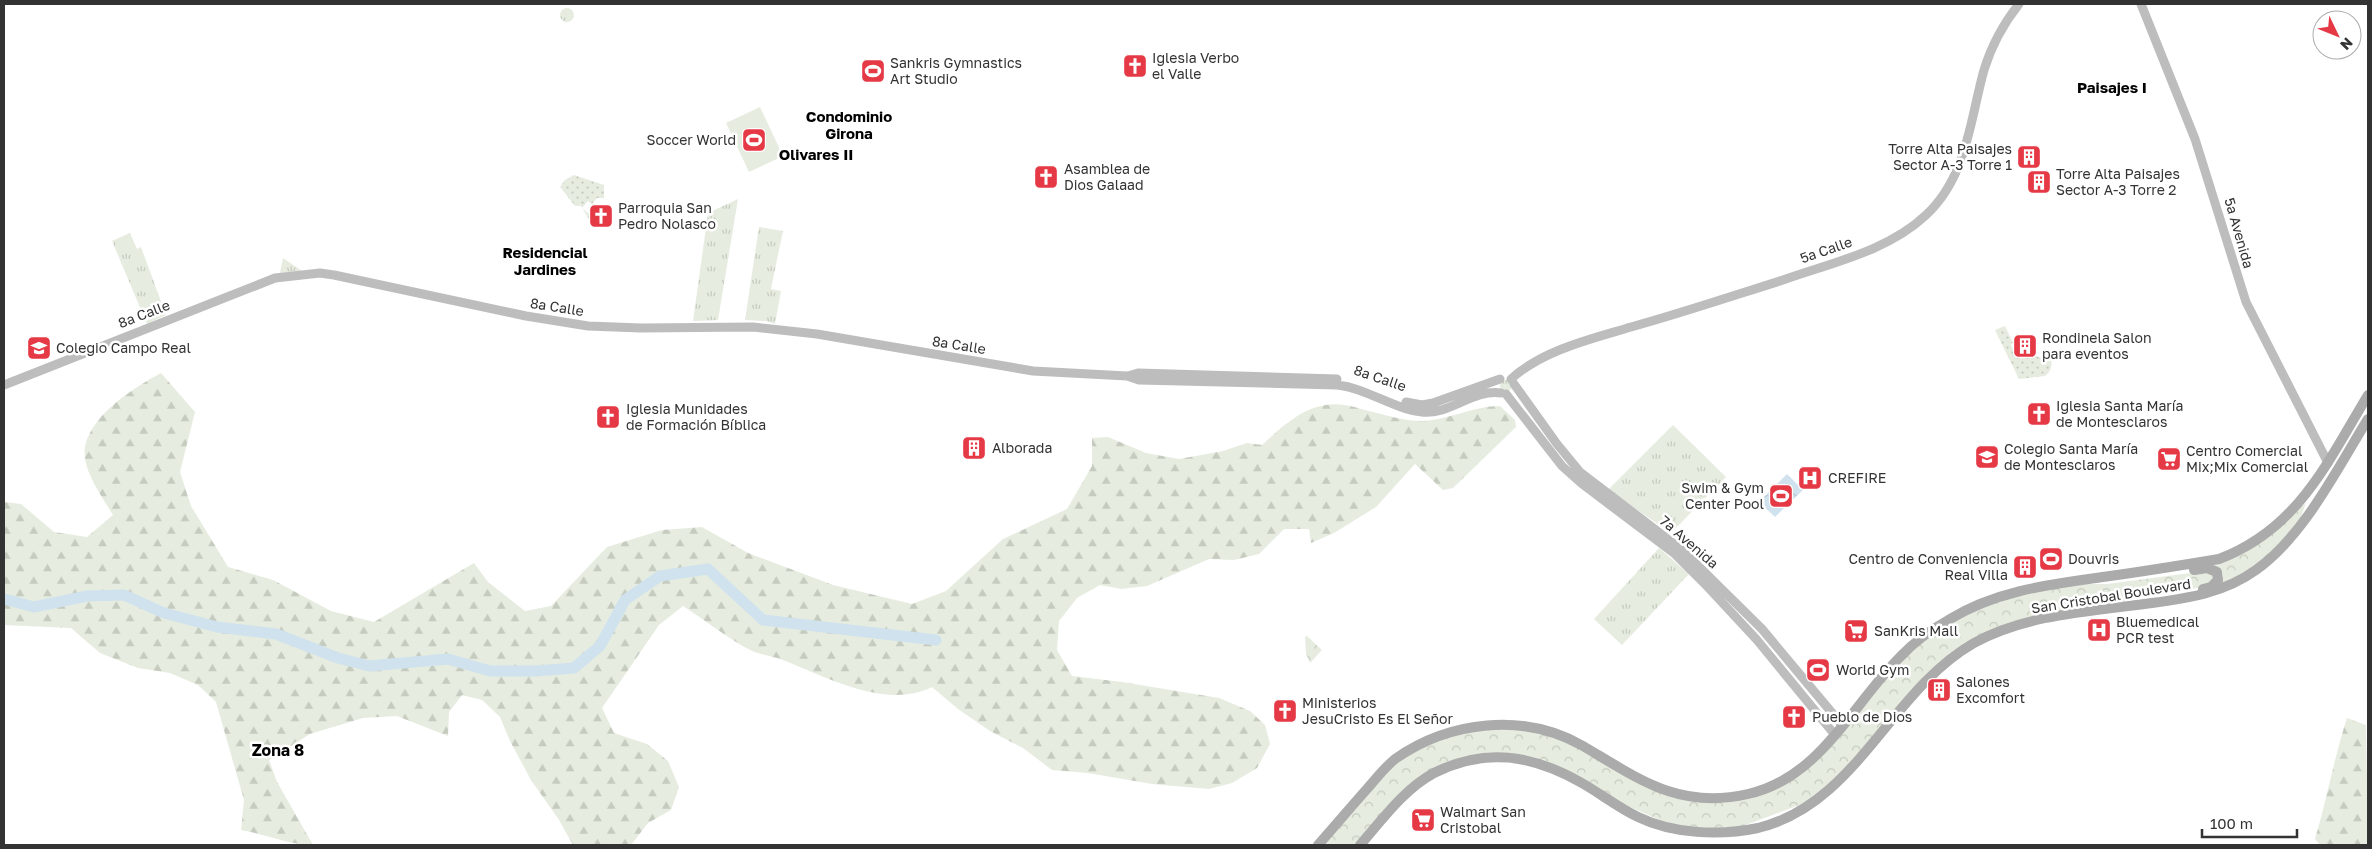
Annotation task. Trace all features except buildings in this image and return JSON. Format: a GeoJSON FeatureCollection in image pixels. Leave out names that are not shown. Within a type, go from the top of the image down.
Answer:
{"type":"FeatureCollection","features":[{"type":"Feature","properties":{"kind":"main road","name":"San Cristobal Boulevard"},"geometry":{"type":"LineString","coordinates":[[1318,845],[1395,760],[1433,738],[1465,728],[1500,724],[1549,732],[1581,745],[1654,787],[1677,795],[1714,799],[1751,794],[1786,779],[1816,756],[1900,656],[1949,620],[1970,608],[2009,593],[2219,559],[2238,552],[2269,533],[2305,497],[2328,463],[2368,395]]}},
{"type":"Feature","properties":{"kind":"main road","name":"San Cristobal Boulevard"},"geometry":{"type":"LineString","coordinates":[[1360,845],[1399,801],[1434,773],[1466,761],[1498,757],[1521,758],[1552,768],[1620,808],[1640,818],[1663,826],[1702,832],[1761,827],[1789,817],[1813,804],[1832,788],[1926,681],[1953,657],[1973,644],[2025,623],[2099,610],[2196,597],[2238,582],[2280,552],[2308,515],[2368,419]]}},
{"type":"Feature","properties":{"kind":"main road"},"geometry":{"type":"LineString","coordinates":[[2308,515],[2312,498],[2330,471],[2328,463]]}},
{"type":"Feature","properties":{"kind":"main road"},"geometry":{"type":"LineString","coordinates":[[2078,581],[2107,581],[2207,568],[2215,570],[2218,576],[2216,583],[2204,589],[2126,602],[2099,610]]}},
{"type":"Feature","properties":{"kind":"street","name":"5a Calle"},"geometry":{"type":"LineString","coordinates":[[1512,382],[1526,367],[1552,353],[1713,303],[1872,249],[1906,230],[1924,217],[1935,206],[1958,171],[1976,110],[1984,70],[2004,26],[2019,4]]}},
{"type":"Feature","properties":{"kind":"street","name":"5a Avenida"},"geometry":{"type":"LineString","coordinates":[[2141,4],[2195,139],[2246,302],[2328,463]]}},
{"type":"Feature","properties":{"kind":"street","name":"8a Calle"},"geometry":{"type":"LineString","coordinates":[[4,385],[275,278],[320,274],[357,279],[487,308],[576,324],[641,328],[753,327],[817,334],[1033,371],[1127,376],[1138,373],[1335,378],[1421,412],[1435,411],[1488,392],[1503,394]]}},
{"type":"Feature","properties":{"kind":"street"},"geometry":{"type":"LineString","coordinates":[[1506,377],[1512,382],[1513,390],[1503,394],[1497,386],[1500,379],[1506,377]]}},
{"type":"Feature","properties":{"kind":"street","name":"8a Calle"},"geometry":{"type":"LineString","coordinates":[[1399,402],[1433,403],[1500,379]]}},
{"type":"Feature","properties":{"kind":"street","name":"7a Avenida"},"geometry":{"type":"LineString","coordinates":[[1512,382],[1580,472],[1682,550],[1762,629],[1843,726]]}},
{"type":"Feature","properties":{"kind":"street","name":"7a Avenida"},"geometry":{"type":"LineString","coordinates":[[1503,394],[1562,466],[1581,483],[1675,554],[1706,584],[1791,679],[1835,735]]}},
{"type":"Feature","properties":{"kind":"street"},"geometry":{"type":"LineString","coordinates":[[1411,403],[1420,408],[1435,411]]}},
{"type":"Feature","properties":{"kind":"street"},"geometry":{"type":"LineString","coordinates":[[1791,679],[1799,672]]}},
{"type":"Feature","properties":{"kind":"green space"},"geometry":{"type":"Polygon","coordinates":[[[564,8],[570,8],[574,15],[570,22],[564,22],[560,18],[560,12],[564,8]]]}},
{"type":"Feature","properties":{"kind":"green space","name":"Soccer World"},"geometry":{"type":"Polygon","coordinates":[[[760,107],[783,156],[749,172],[726,123],[760,107]]]}},
{"type":"Feature","properties":{"kind":"green space"},"geometry":{"type":"Polygon","coordinates":[[[574,175],[604,185],[604,198],[597,198],[592,204],[588,201],[582,208],[581,206],[575,206],[560,187],[565,180],[574,175]]]}},
{"type":"Feature","properties":{"kind":"green space"},"geometry":{"type":"Polygon","coordinates":[[[738,199],[718,320],[693,321],[708,213],[738,199]]]}},
{"type":"Feature","properties":{"kind":"green space"},"geometry":{"type":"Polygon","coordinates":[[[582,208],[594,218],[590,221],[582,208]]]}},
{"type":"Feature","properties":{"kind":"green space"},"geometry":{"type":"Polygon","coordinates":[[[759,227],[783,231],[771,289],[781,291],[775,324],[766,321],[745,320],[759,227]]]}},
{"type":"Feature","properties":{"kind":"green space"},"geometry":{"type":"Polygon","coordinates":[[[130,233],[137,249],[141,247],[166,315],[147,324],[112,241],[130,233]]]}},
{"type":"Feature","properties":{"kind":"green space"},"geometry":{"type":"Polygon","coordinates":[[[283,258],[302,271],[280,273],[283,258]]]}},
{"type":"Feature","properties":{"kind":"green space"},"geometry":{"type":"Polygon","coordinates":[[[2005,326],[2013,343],[2011,344],[2016,358],[2027,354],[2051,360],[2051,369],[2045,376],[2019,379],[1995,330],[2005,326]]]}},
{"type":"Feature","properties":{"kind":"green space"},"geometry":{"type":"Polygon","coordinates":[[[161,373],[195,412],[180,472],[191,506],[228,567],[273,580],[331,611],[374,622],[474,563],[488,582],[525,611],[551,606],[607,547],[662,530],[702,527],[748,553],[833,585],[912,604],[946,591],[1003,539],[1067,509],[1092,466],[1092,438],[1108,437],[1146,453],[1179,459],[1223,451],[1247,443],[1262,445],[1299,415],[1320,406],[1332,404],[1397,418],[1422,421],[1480,408],[1500,406],[1515,420],[1516,427],[1453,488],[1443,490],[1415,464],[1376,507],[1334,533],[1311,543],[1309,529],[1284,529],[1259,554],[1234,560],[1209,559],[1147,586],[1121,589],[1100,585],[1077,598],[1059,621],[1057,650],[1072,676],[1219,698],[1250,711],[1265,725],[1270,744],[1257,768],[1232,783],[1209,789],[1152,784],[1088,773],[1052,770],[1023,748],[990,731],[958,709],[932,687],[914,693],[895,695],[876,693],[837,682],[783,660],[750,650],[683,606],[659,625],[602,708],[614,733],[647,744],[668,761],[679,787],[671,810],[648,823],[631,845],[573,845],[559,820],[531,780],[510,741],[500,717],[482,700],[462,695],[449,712],[448,736],[397,716],[363,718],[310,734],[269,760],[277,782],[313,845],[304,845],[241,830],[244,800],[216,702],[198,685],[170,673],[138,668],[100,653],[71,628],[4,625],[4,502],[21,504],[54,532],[87,537],[113,515],[96,488],[85,459],[86,445],[91,432],[99,419],[111,407],[137,387],[161,373]]]}},
{"type":"Feature","properties":{"kind":"green space"},"geometry":{"type":"Polygon","coordinates":[[[1508,380],[1511,381],[1511,391],[1504,392],[1501,391],[1500,384],[1501,381],[1508,380]]]}},
{"type":"Feature","properties":{"kind":"green space"},"geometry":{"type":"Polygon","coordinates":[[[1673,425],[1726,477],[1671,533],[1608,490],[1673,425]]]}},
{"type":"Feature","properties":{"kind":"green space"},"geometry":{"type":"Polygon","coordinates":[[[2306,503],[2299,522],[2258,566],[2217,587],[2223,575],[2220,569],[2211,564],[2289,518],[2306,503]]]}},
{"type":"Feature","properties":{"kind":"green space"},"geometry":{"type":"Polygon","coordinates":[[[1659,548],[1689,574],[1622,645],[1594,619],[1659,548]]]}},
{"type":"Feature","properties":{"kind":"green space"},"geometry":{"type":"Polygon","coordinates":[[[2205,571],[2214,574],[2213,582],[2202,587],[2127,600],[2003,628],[1918,683],[1827,787],[1807,802],[1743,826],[1702,829],[1664,822],[1513,755],[1433,771],[1354,845],[1320,845],[1389,769],[1409,754],[1454,733],[1500,727],[1540,732],[1575,745],[1646,786],[1709,801],[1785,784],[1903,657],[1926,638],[1972,610],[2007,597],[2077,584],[2107,584],[2205,571]]]}},
{"type":"Feature","properties":{"kind":"green space"},"geometry":{"type":"Polygon","coordinates":[[[1307,636],[1322,650],[1310,663],[1306,654],[1305,637],[1307,636]]]}},
{"type":"Feature","properties":{"kind":"green space"},"geometry":{"type":"Polygon","coordinates":[[[2347,718],[2366,725],[2368,845],[2320,845],[2315,839],[2347,718]]]}},
{"type":"Feature","properties":{"kind":"water","name":"Swim & Gym Center Pool"},"geometry":{"type":"Polygon","coordinates":[[[1787,474],[1803,490],[1775,517],[1759,502],[1787,474]]]}},
{"type":"Feature","properties":{"kind":"waterway"},"geometry":{"type":"LineString","coordinates":[[4,599],[34,607],[87,596],[124,595],[164,613],[217,627],[276,634],[338,658],[369,666],[448,659],[490,671],[536,671],[574,668],[600,646],[625,600],[660,576],[708,569],[763,620],[936,640]]}},
{"type":"Feature","properties":{"kind":"place","name":"Iglesia Verbo el Valle"},"geometry":{"type":"Point","coordinates":[1135,66]}},
{"type":"Feature","properties":{"kind":"place","name":"Sankris Gymnastics Art Studio"},"geometry":{"type":"Point","coordinates":[873,71]}},
{"type":"Feature","properties":{"kind":"place","name":"Soccer World"},"geometry":{"type":"Point","coordinates":[754,140]}},
{"type":"Feature","properties":{"kind":"place","name":"Torre Alta Paisajes Sector A-3 Torre 1"},"geometry":{"type":"Point","coordinates":[2029,157]}},
{"type":"Feature","properties":{"kind":"place","name":"Asamblea de Dios Galaad"},"geometry":{"type":"Point","coordinates":[1046,177]}},
{"type":"Feature","properties":{"kind":"place","name":"Torre Alta Paisajes Sector A-3 Torre 2"},"geometry":{"type":"Point","coordinates":[2039,182]}},
{"type":"Feature","properties":{"kind":"place","name":"Parroquia San Pedro Nolasco"},"geometry":{"type":"Point","coordinates":[601,216]}},
{"type":"Feature","properties":{"kind":"place","name":"Rondinela Salon para eventos"},"geometry":{"type":"Point","coordinates":[2025,346]}},
{"type":"Feature","properties":{"kind":"place","name":"Colegio Campo Real"},"geometry":{"type":"Point","coordinates":[39,348]}},
{"type":"Feature","properties":{"kind":"place","name":"Iglesia Santa María de Montesclaros"},"geometry":{"type":"Point","coordinates":[2039,414]}},
{"type":"Feature","properties":{"kind":"place","name":"Iglesia Munidades de Formación Bíblica"},"geometry":{"type":"Point","coordinates":[608,417]}},
{"type":"Feature","properties":{"kind":"place","name":"Alborada"},"geometry":{"type":"Point","coordinates":[974,448]}},
{"type":"Feature","properties":{"kind":"place","name":"Colegio Santa María de Montesclaros"},"geometry":{"type":"Point","coordinates":[1987,457]}},
{"type":"Feature","properties":{"kind":"place","name":"Centro Comercial Mix;Mix Comercial"},"geometry":{"type":"Point","coordinates":[2169,459]}},
{"type":"Feature","properties":{"kind":"place","name":"CREFIRE"},"geometry":{"type":"Point","coordinates":[1810,478]}},
{"type":"Feature","properties":{"kind":"place","name":"Swim & Gym Center Pool"},"geometry":{"type":"Point","coordinates":[1781,496]}},
{"type":"Feature","properties":{"kind":"place","name":"Douvris"},"geometry":{"type":"Point","coordinates":[2051,559]}},
{"type":"Feature","properties":{"kind":"place","name":"Centro de Conveniencia Real Villa"},"geometry":{"type":"Point","coordinates":[2025,567]}},
{"type":"Feature","properties":{"kind":"place","name":"Bluemedical PCR test"},"geometry":{"type":"Point","coordinates":[2099,630]}},
{"type":"Feature","properties":{"kind":"place","name":"SanKris Mall"},"geometry":{"type":"Point","coordinates":[1856,631]}},
{"type":"Feature","properties":{"kind":"place","name":"World Gym"},"geometry":{"type":"Point","coordinates":[1818,670]}},
{"type":"Feature","properties":{"kind":"place","name":"Salones Excomfort"},"geometry":{"type":"Point","coordinates":[1939,690]}},
{"type":"Feature","properties":{"kind":"place","name":"Ministerios JesuCristo Es El Señor"},"geometry":{"type":"Point","coordinates":[1285,711]}},
{"type":"Feature","properties":{"kind":"place","name":"Pueblo de Dios"},"geometry":{"type":"Point","coordinates":[1794,717]}},
{"type":"Feature","properties":{"kind":"place","name":"Walmart San Cristobal"},"geometry":{"type":"Point","coordinates":[1423,820]}},
{"type":"Feature","properties":{"kind":"district","name":"Paisajes I"},"geometry":{"type":"Point","coordinates":[2112,88]}},
{"type":"Feature","properties":{"kind":"district","name":"Condominio Girona"},"geometry":{"type":"Point","coordinates":[849,126]}},
{"type":"Feature","properties":{"kind":"district","name":"Olivares II"},"geometry":{"type":"Point","coordinates":[816,155]}},
{"type":"Feature","properties":{"kind":"district","name":"Residencial Jardines"},"geometry":{"type":"Point","coordinates":[545,262]}},
{"type":"Feature","properties":{"kind":"district","name":"Zona 8"},"geometry":{"type":"Point","coordinates":[278,750]}}]}
